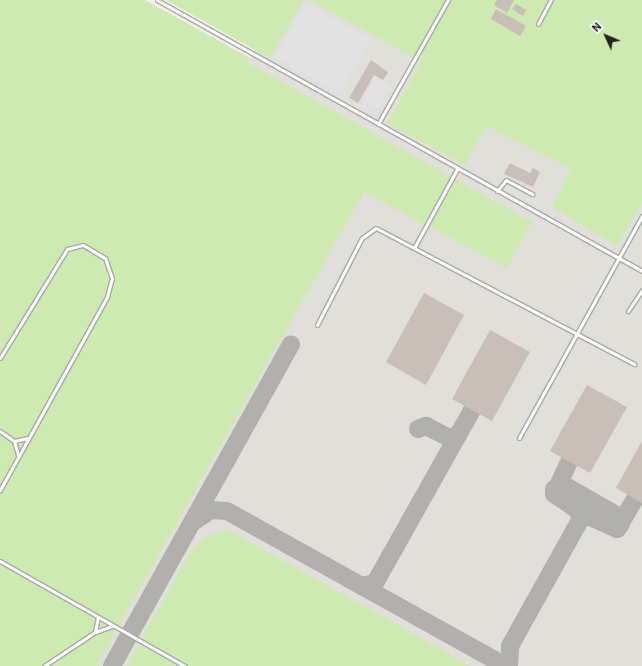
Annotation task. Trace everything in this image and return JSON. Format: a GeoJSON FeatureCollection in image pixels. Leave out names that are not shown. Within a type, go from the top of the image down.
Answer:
{"type":"FeatureCollection","features":[{"type":"Feature","properties":{"kind":"lane"},"geometry":{"type":"LineString","coordinates":[[158,0],[457,169],[642,271]]}},
{"type":"Feature","properties":{"kind":"lane"},"geometry":{"type":"LineString","coordinates":[[378,124],[448,0]]}},
{"type":"Feature","properties":{"kind":"lane"},"geometry":{"type":"LineString","coordinates":[[538,24],[551,0]]}},
{"type":"Feature","properties":{"kind":"lane"},"geometry":{"type":"LineString","coordinates":[[414,248],[457,169]]}},
{"type":"Feature","properties":{"kind":"lane"},"geometry":{"type":"LineString","coordinates":[[497,191],[506,180],[532,194]]}},
{"type":"Feature","properties":{"kind":"lane"},"geometry":{"type":"LineString","coordinates":[[519,438],[642,216]]}},
{"type":"Feature","properties":{"kind":"lane"},"geometry":{"type":"LineString","coordinates":[[317,325],[370,230],[376,228],[634,364]]}},
{"type":"Feature","properties":{"kind":"lane"},"geometry":{"type":"LineString","coordinates":[[0,358],[67,249],[83,244],[105,258],[112,278],[107,297],[18,455],[0,490]]}},
{"type":"Feature","properties":{"kind":"lane"},"geometry":{"type":"LineString","coordinates":[[628,311],[642,290]]}},
{"type":"Feature","properties":{"kind":"lane"},"geometry":{"type":"LineString","coordinates":[[0,431],[14,441],[18,455]]}},
{"type":"Feature","properties":{"kind":"lane"},"geometry":{"type":"LineString","coordinates":[[14,441],[28,438]]}},
{"type":"Feature","properties":{"kind":"lane"},"geometry":{"type":"LineString","coordinates":[[0,562],[185,666]]}},
{"type":"Feature","properties":{"kind":"lane"},"geometry":{"type":"LineString","coordinates":[[95,632],[98,617]]}},
{"type":"Feature","properties":{"kind":"lane"},"geometry":{"type":"LineString","coordinates":[[44,666],[95,632],[113,625]]}},
{"type":"Feature","properties":{"kind":"shaded area"},"geometry":{"type":"Polygon","coordinates":[[[283,0],[642,0],[642,666],[0,666],[0,346],[240,76],[283,0]]]}},
{"type":"Feature","properties":{"kind":"shaded area"},"geometry":{"type":"Polygon","coordinates":[[[305,3],[371,39],[340,94],[274,57],[305,3]]]}},
{"type":"Feature","properties":{"kind":"shaded area"},"geometry":{"type":"Polygon","coordinates":[[[375,77],[391,86],[378,109],[362,100],[375,77]]]}},
{"type":"Feature","properties":{"kind":"green space"},"geometry":{"type":"Polygon","coordinates":[[[0,0],[145,0],[250,58],[248,63],[532,222],[507,268],[364,192],[96,666],[0,666],[0,0]]]}},
{"type":"Feature","properties":{"kind":"green space"},"geometry":{"type":"Polygon","coordinates":[[[166,0],[304,0],[270,58],[166,0]]]}},
{"type":"Feature","properties":{"kind":"green space"},"geometry":{"type":"Polygon","coordinates":[[[310,0],[642,0],[642,203],[617,246],[552,207],[571,168],[487,126],[465,165],[387,123],[421,62],[310,0]]]}},
{"type":"Feature","properties":{"kind":"green space"},"geometry":{"type":"Polygon","coordinates":[[[228,530],[471,666],[126,666],[191,551],[205,537],[228,530]]]}},
{"type":"Feature","properties":{"kind":"building"},"geometry":{"type":"Polygon","coordinates":[[[497,0],[514,0],[507,13],[494,5],[497,0]]]}},
{"type":"Feature","properties":{"kind":"building"},"geometry":{"type":"Polygon","coordinates":[[[516,4],[526,10],[523,16],[512,9],[516,4]]]}},
{"type":"Feature","properties":{"kind":"building"},"geometry":{"type":"Polygon","coordinates":[[[496,9],[526,26],[520,36],[491,19],[496,9]]]}},
{"type":"Feature","properties":{"kind":"building"},"geometry":{"type":"Polygon","coordinates":[[[371,60],[388,72],[383,80],[374,75],[358,103],[349,98],[371,60]]]}},
{"type":"Feature","properties":{"kind":"building"},"geometry":{"type":"Polygon","coordinates":[[[510,163],[530,173],[533,168],[540,172],[533,187],[504,174],[510,163]]]}},
{"type":"Feature","properties":{"kind":"building"},"geometry":{"type":"Polygon","coordinates":[[[424,293],[464,315],[426,385],[386,362],[424,293]]]}},
{"type":"Feature","properties":{"kind":"building"},"geometry":{"type":"Polygon","coordinates":[[[490,330],[530,352],[492,421],[452,399],[490,330]]]}},
{"type":"Feature","properties":{"kind":"building"},"geometry":{"type":"Polygon","coordinates":[[[587,385],[627,407],[590,473],[550,451],[587,385]]]}},
{"type":"Feature","properties":{"kind":"building"},"geometry":{"type":"Polygon","coordinates":[[[642,441],[642,503],[616,488],[642,441]]]}},
{"type":"Feature","properties":{"kind":"taxiway"},"geometry":{"type":"LineString","coordinates":[[112,666],[291,345]]}},
{"type":"Feature","properties":{"kind":"taxiway"},"geometry":{"type":"LineString","coordinates":[[362,586],[375,583],[472,410]]}},
{"type":"Feature","properties":{"kind":"taxiway"},"geometry":{"type":"LineString","coordinates":[[418,429],[426,426],[450,438],[457,435]]}},
{"type":"Feature","properties":{"kind":"taxiway"},"geometry":{"type":"LineString","coordinates":[[569,462],[554,494],[579,511],[580,520],[588,516],[617,529],[635,499]]}},
{"type":"Feature","properties":{"kind":"taxiway"},"geometry":{"type":"LineString","coordinates":[[554,489],[564,485],[618,516],[621,525]]}},
{"type":"Feature","properties":{"kind":"taxiway"},"geometry":{"type":"LineString","coordinates":[[193,522],[211,510],[227,511],[506,666]]}},
{"type":"Feature","properties":{"kind":"taxiway"},"geometry":{"type":"LineString","coordinates":[[509,666],[510,646],[580,520]]}}]}
